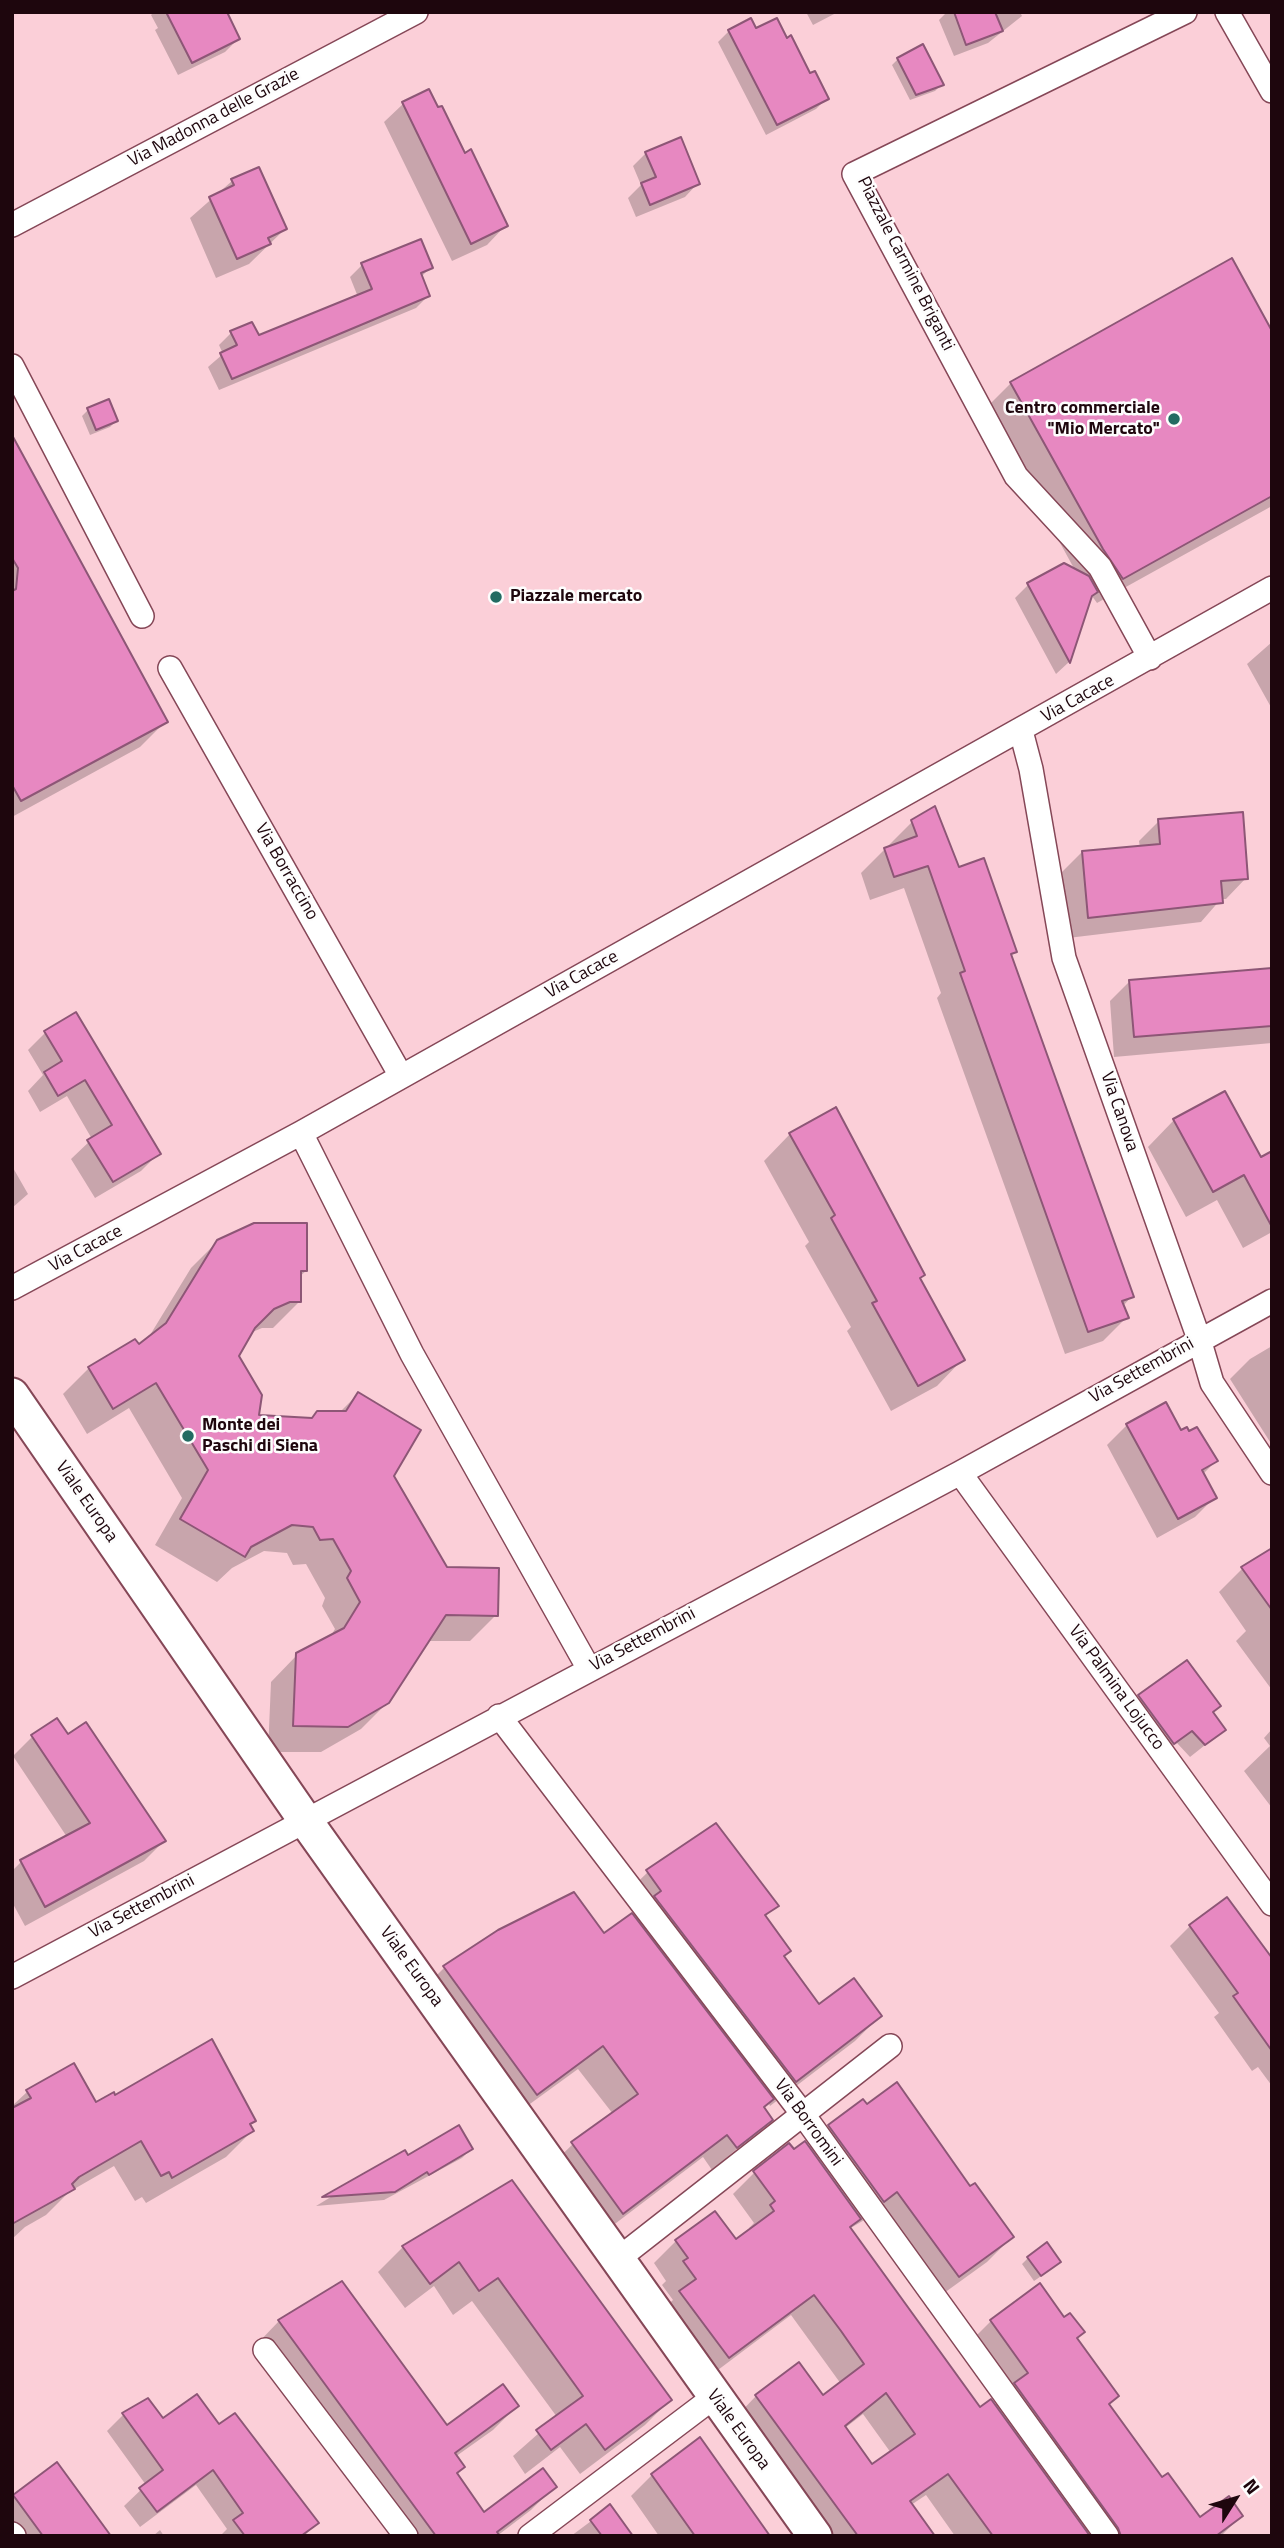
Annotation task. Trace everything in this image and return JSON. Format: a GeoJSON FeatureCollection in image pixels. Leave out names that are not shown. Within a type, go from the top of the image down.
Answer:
{"type":"FeatureCollection","features":[{"type":"Feature","properties":{"kind":"street","name":"Via Madonna delle Grazie"},"geometry":{"type":"LineString","coordinates":[[12,225],[416,12]]}},
{"type":"Feature","properties":{"kind":"street","name":"Piazzale Carmine Briganti"},"geometry":{"type":"LineString","coordinates":[[1150,658],[1100,567],[1016,477],[854,174],[1185,12]]}},
{"type":"Feature","properties":{"kind":"street"},"geometry":{"type":"LineString","coordinates":[[1227,12],[1272,91]]}},
{"type":"Feature","properties":{"kind":"street"},"geometry":{"type":"LineString","coordinates":[[12,366],[142,616]]}},
{"type":"Feature","properties":{"kind":"street","name":"Via Cacace"},"geometry":{"type":"LineString","coordinates":[[12,1288],[301,1133],[1272,589]]}},
{"type":"Feature","properties":{"kind":"street","name":"Via Borraccino"},"geometry":{"type":"LineString","coordinates":[[170,668],[401,1076]]}},
{"type":"Feature","properties":{"kind":"street","name":"Via Canova"},"geometry":{"type":"LineString","coordinates":[[1021,731],[1031,769],[1064,958],[1199,1339],[1212,1383],[1272,1473]]}},
{"type":"Feature","properties":{"kind":"street"},"geometry":{"type":"LineString","coordinates":[[301,1133],[412,1354],[589,1669]]}},
{"type":"Feature","properties":{"kind":"street","name":"Via Settembrini"},"geometry":{"type":"LineString","coordinates":[[12,1977],[960,1473],[1272,1301]]}},
{"type":"Feature","properties":{"kind":"street","name":"Viale Europa"},"geometry":{"type":"LineString","coordinates":[[12,1395],[305,1820],[815,2536]]}},
{"type":"Feature","properties":{"kind":"street","name":"Via Palmina Lojucco"},"geometry":{"type":"LineString","coordinates":[[960,1473],[1272,1904]]}},
{"type":"Feature","properties":{"kind":"street","name":"Via Borromini"},"geometry":{"type":"LineString","coordinates":[[499,1716],[802,2113],[1107,2536]]}},
{"type":"Feature","properties":{"kind":"street"},"geometry":{"type":"LineString","coordinates":[[618,2259],[890,2046]]}},
{"type":"Feature","properties":{"kind":"street"},"geometry":{"type":"LineString","coordinates":[[265,2350],[405,2536]]}},
{"type":"Feature","properties":{"kind":"street"},"geometry":{"type":"LineString","coordinates":[[530,2536],[714,2397]]}},
{"type":"Feature","properties":{"kind":"building"},"geometry":{"type":"Polygon","coordinates":[[[166,12],[227,12],[240,39],[192,63],[166,12]]]}},
{"type":"Feature","properties":{"kind":"building"},"geometry":{"type":"Polygon","coordinates":[[[954,12],[995,12],[1003,31],[966,45],[954,12]]]}},
{"type":"Feature","properties":{"kind":"building"},"geometry":{"type":"Polygon","coordinates":[[[751,18],[756,28],[777,18],[787,38],[791,35],[810,73],[815,71],[829,99],[777,125],[728,30],[751,18]]]}},
{"type":"Feature","properties":{"kind":"building"},"geometry":{"type":"Polygon","coordinates":[[[923,44],[944,85],[916,95],[897,58],[923,44]]]}},
{"type":"Feature","properties":{"kind":"building"},"geometry":{"type":"Polygon","coordinates":[[[429,89],[438,107],[442,106],[465,153],[471,149],[508,226],[471,244],[402,102],[429,89]]]}},
{"type":"Feature","properties":{"kind":"building"},"geometry":{"type":"Polygon","coordinates":[[[681,137],[700,184],[650,205],[641,183],[656,177],[645,152],[681,137]]]}},
{"type":"Feature","properties":{"kind":"building"},"geometry":{"type":"Polygon","coordinates":[[[259,167],[287,229],[268,238],[271,244],[237,259],[209,197],[234,185],[231,179],[259,167]]]}},
{"type":"Feature","properties":{"kind":"building"},"geometry":{"type":"Polygon","coordinates":[[[421,239],[433,268],[421,273],[430,296],[232,379],[220,353],[237,345],[230,331],[252,322],[259,335],[372,289],[361,263],[421,239]]]}},
{"type":"Feature","properties":{"kind":"building"},"geometry":{"type":"Polygon","coordinates":[[[1232,258],[1272,331],[1272,496],[1123,579],[1103,549],[1010,382],[1232,258]]]}},
{"type":"Feature","properties":{"kind":"building"},"geometry":{"type":"Polygon","coordinates":[[[109,399],[118,421],[96,430],[87,408],[109,399]]]}},
{"type":"Feature","properties":{"kind":"building"},"geometry":{"type":"Polygon","coordinates":[[[12,435],[168,722],[21,801],[12,785],[12,591],[16,589],[18,568],[12,558],[12,435]]]}},
{"type":"Feature","properties":{"kind":"building"},"geometry":{"type":"Polygon","coordinates":[[[1064,563],[1089,576],[1098,592],[1092,596],[1070,663],[1027,583],[1064,563]]]}},
{"type":"Feature","properties":{"kind":"building"},"geometry":{"type":"Polygon","coordinates":[[[935,806],[959,867],[984,858],[1017,952],[1011,954],[1134,1297],[1122,1301],[1129,1318],[1088,1332],[960,973],[965,971],[928,866],[894,877],[884,848],[917,836],[911,820],[935,806]]]}},
{"type":"Feature","properties":{"kind":"building"},"geometry":{"type":"Polygon","coordinates":[[[1243,812],[1248,879],[1221,881],[1223,903],[1088,918],[1082,851],[1160,844],[1158,819],[1243,812]]]}},
{"type":"Feature","properties":{"kind":"building"},"geometry":{"type":"Polygon","coordinates":[[[1272,968],[1272,1026],[1134,1037],[1129,980],[1272,968]]]}},
{"type":"Feature","properties":{"kind":"building"},"geometry":{"type":"Polygon","coordinates":[[[76,1012],[161,1154],[113,1182],[87,1140],[112,1125],[85,1080],[58,1096],[44,1072],[62,1061],[44,1031],[76,1012]]]}},
{"type":"Feature","properties":{"kind":"building"},"geometry":{"type":"Polygon","coordinates":[[[1225,1091],[1261,1157],[1272,1151],[1272,1227],[1244,1175],[1213,1192],[1173,1119],[1225,1091]]]}},
{"type":"Feature","properties":{"kind":"building"},"geometry":{"type":"Polygon","coordinates":[[[836,1107],[925,1275],[920,1278],[965,1360],[918,1386],[872,1303],[877,1301],[831,1218],[835,1215],[789,1133],[836,1107]]]}},
{"type":"Feature","properties":{"kind":"building"},"geometry":{"type":"Polygon","coordinates":[[[254,1223],[307,1223],[307,1271],[301,1271],[301,1302],[290,1302],[274,1309],[255,1328],[239,1356],[262,1395],[259,1415],[312,1418],[317,1411],[346,1411],[358,1392],[421,1430],[394,1476],[447,1567],[499,1568],[498,1616],[446,1615],[389,1703],[348,1727],[293,1726],[296,1653],[344,1628],[360,1602],[347,1578],[351,1571],[333,1539],[320,1540],[313,1527],[292,1525],[251,1547],[245,1557],[180,1519],[208,1470],[156,1383],[113,1409],[88,1367],[135,1339],[139,1344],[166,1323],[217,1240],[254,1223]]]}},
{"type":"Feature","properties":{"kind":"building"},"geometry":{"type":"Polygon","coordinates":[[[1166,1402],[1181,1430],[1187,1427],[1189,1431],[1197,1427],[1218,1461],[1202,1470],[1217,1498],[1178,1519],[1126,1424],[1166,1402]]]}},
{"type":"Feature","properties":{"kind":"building"},"geometry":{"type":"Polygon","coordinates":[[[1272,1548],[1272,1610],[1241,1567],[1272,1548]]]}},
{"type":"Feature","properties":{"kind":"building"},"geometry":{"type":"Polygon","coordinates":[[[1187,1660],[1221,1706],[1213,1712],[1226,1730],[1205,1745],[1192,1731],[1174,1744],[1138,1695],[1187,1660]]]}},
{"type":"Feature","properties":{"kind":"building"},"geometry":{"type":"Polygon","coordinates":[[[57,1718],[68,1734],[86,1722],[166,1841],[45,1907],[20,1860],[90,1823],[31,1735],[57,1718]]]}},
{"type":"Feature","properties":{"kind":"building"},"geometry":{"type":"Polygon","coordinates":[[[716,1823],[779,1906],[765,1915],[791,1951],[784,1956],[819,2004],[854,1978],[882,2016],[796,2082],[654,1896],[661,1891],[646,1870],[716,1823]]]}},
{"type":"Feature","properties":{"kind":"building"},"geometry":{"type":"Polygon","coordinates":[[[574,1892],[604,1933],[632,1913],[774,2099],[764,2107],[773,2120],[737,2148],[727,2135],[623,2214],[571,2142],[638,2094],[603,2046],[537,2095],[443,1966],[498,1930],[574,1892]]]}},
{"type":"Feature","properties":{"kind":"building"},"geometry":{"type":"Polygon","coordinates":[[[1227,1897],[1272,1958],[1272,2051],[1233,1996],[1238,1993],[1189,1925],[1227,1897]]]}},
{"type":"Feature","properties":{"kind":"building"},"geometry":{"type":"Polygon","coordinates":[[[212,2039],[256,2121],[250,2124],[254,2131],[172,2178],[169,2172],[161,2176],[141,2141],[79,2177],[72,2184],[75,2189],[12,2224],[12,2108],[31,2098],[26,2090],[74,2063],[96,2102],[114,2092],[115,2095],[212,2039]]]}},
{"type":"Feature","properties":{"kind":"building"},"geometry":{"type":"Polygon","coordinates":[[[897,2082],[970,2186],[975,2183],[1014,2237],[959,2277],[897,2192],[884,2202],[828,2125],[863,2099],[867,2104],[897,2082]]]}},
{"type":"Feature","properties":{"kind":"building"},"geometry":{"type":"Polygon","coordinates":[[[459,2125],[473,2149],[429,2175],[427,2172],[395,2192],[322,2197],[405,2150],[408,2155],[459,2125]]]}},
{"type":"Feature","properties":{"kind":"building"},"geometry":{"type":"Polygon","coordinates":[[[805,2141],[861,2219],[850,2227],[980,2407],[991,2399],[1090,2536],[993,2536],[948,2474],[910,2501],[935,2536],[858,2536],[755,2395],[799,2362],[823,2395],[864,2364],[841,2331],[814,2295],[729,2358],[679,2291],[696,2279],[683,2261],[688,2258],[675,2240],[715,2211],[736,2239],[774,2211],[770,2205],[775,2201],[753,2171],[789,2143],[794,2149],[805,2141]],[[886,2393],[845,2426],[872,2464],[915,2434],[886,2393]]]}},
{"type":"Feature","properties":{"kind":"building"},"geometry":{"type":"Polygon","coordinates":[[[512,2180],[672,2400],[605,2450],[586,2424],[551,2450],[536,2430],[583,2396],[498,2278],[479,2291],[459,2262],[430,2284],[402,2246],[512,2180]]]}},
{"type":"Feature","properties":{"kind":"building"},"geometry":{"type":"Polygon","coordinates":[[[1047,2242],[1061,2262],[1041,2276],[1027,2257],[1047,2242]]]}},
{"type":"Feature","properties":{"kind":"building"},"geometry":{"type":"Polygon","coordinates":[[[342,2281],[447,2425],[503,2384],[519,2406],[455,2453],[465,2467],[457,2473],[484,2512],[543,2468],[557,2487],[497,2532],[500,2536],[436,2536],[278,2320],[342,2281]]]}},
{"type":"Feature","properties":{"kind":"building"},"geometry":{"type":"Polygon","coordinates":[[[1040,2283],[1064,2317],[1070,2313],[1085,2332],[1077,2338],[1119,2396],[1109,2404],[1162,2477],[1168,2473],[1200,2517],[1229,2496],[1243,2516],[1216,2536],[1121,2536],[1118,2528],[1014,2383],[1028,2373],[990,2320],[1040,2283]]]}},
{"type":"Feature","properties":{"kind":"building"},"geometry":{"type":"Polygon","coordinates":[[[197,2394],[219,2424],[235,2413],[319,2523],[301,2536],[245,2536],[233,2520],[243,2513],[213,2470],[157,2512],[139,2488],[163,2470],[122,2413],[148,2398],[163,2418],[197,2394]]]}},
{"type":"Feature","properties":{"kind":"building"},"geometry":{"type":"Polygon","coordinates":[[[700,2437],[770,2536],[695,2536],[651,2474],[700,2437]]]}},
{"type":"Feature","properties":{"kind":"building"},"geometry":{"type":"Polygon","coordinates":[[[57,2462],[111,2536],[43,2536],[13,2495],[57,2462]]]}},
{"type":"Feature","properties":{"kind":"building"},"geometry":{"type":"Polygon","coordinates":[[[610,2504],[633,2536],[602,2536],[590,2520],[610,2504]]]}},
{"type":"Feature","properties":{"kind":"place","name":"Centro commerciale \"Mio Mercato\""},"geometry":{"type":"Point","coordinates":[1174,419]}},
{"type":"Feature","properties":{"kind":"place","name":"Piazzale mercato"},"geometry":{"type":"Point","coordinates":[496,597]}},
{"type":"Feature","properties":{"kind":"place","name":"Monte dei Paschi di Siena"},"geometry":{"type":"Point","coordinates":[188,1436]}}]}
